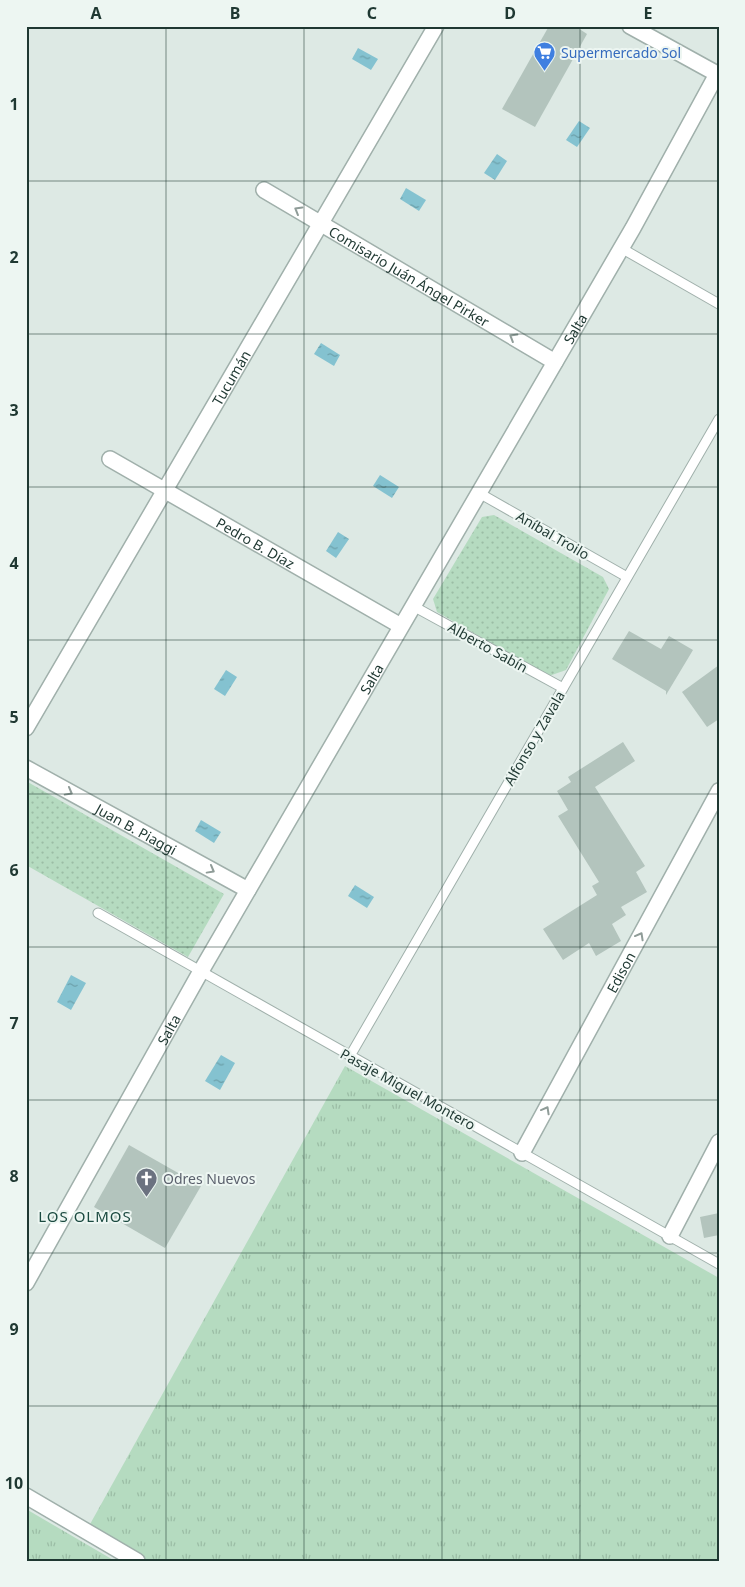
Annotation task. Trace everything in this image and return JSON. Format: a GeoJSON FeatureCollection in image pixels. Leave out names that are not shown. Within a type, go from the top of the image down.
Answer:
{"type":"FeatureCollection","features":[{"type":"Feature","properties":{"kind":"street","name":"Tucumán"},"geometry":{"type":"LineString","coordinates":[[26,728],[436,26]]}},
{"type":"Feature","properties":{"kind":"street"},"geometry":{"type":"LineString","coordinates":[[630,26],[718,74]]}},
{"type":"Feature","properties":{"kind":"street","name":"Salta"},"geometry":{"type":"LineString","coordinates":[[26,1283],[201,971],[621,248],[718,74]]}},
{"type":"Feature","properties":{"kind":"street","name":"Comisario Juán Ángel Pirker"},"geometry":{"type":"LineString","coordinates":[[264,190],[555,362]]}},
{"type":"Feature","properties":{"kind":"street","name":"Pedro B. Díaz"},"geometry":{"type":"LineString","coordinates":[[110,459],[401,626]]}},
{"type":"Feature","properties":{"kind":"street","name":"Juan B. Piaggi"},"geometry":{"type":"LineString","coordinates":[[26,768],[248,890]]}},
{"type":"Feature","properties":{"kind":"street","name":"Edison"},"geometry":{"type":"LineString","coordinates":[[522,1153],[719,791]]}},
{"type":"Feature","properties":{"kind":"street"},"geometry":{"type":"LineString","coordinates":[[670,1236],[719,1142]]}},
{"type":"Feature","properties":{"kind":"street"},"geometry":{"type":"LineString","coordinates":[[26,1496],[137,1561]]}},
{"type":"Feature","properties":{"kind":"lane"},"geometry":{"type":"LineString","coordinates":[[621,248],[719,304]]}},
{"type":"Feature","properties":{"kind":"lane","name":"Alfonso y Zavala"},"geometry":{"type":"LineString","coordinates":[[350,1056],[719,419]]}},
{"type":"Feature","properties":{"kind":"lane","name":"Aníbal Troilo"},"geometry":{"type":"LineString","coordinates":[[479,493],[627,577]]}},
{"type":"Feature","properties":{"kind":"lane","name":"Alberto Sabín"},"geometry":{"type":"LineString","coordinates":[[413,606],[563,688]]}},
{"type":"Feature","properties":{"kind":"lane","name":"Pasaje Miguel Montero"},"geometry":{"type":"LineString","coordinates":[[98,913],[719,1264]]}},
{"type":"Feature","properties":{"kind":"green space"},"geometry":{"type":"Polygon","coordinates":[[[494,515],[603,577],[609,589],[566,670],[549,676],[437,612],[433,599],[482,517],[494,515]]]}},
{"type":"Feature","properties":{"kind":"green space"},"geometry":{"type":"Polygon","coordinates":[[[26,781],[224,894],[188,957],[26,865],[26,781]]]}},
{"type":"Feature","properties":{"kind":"green space"},"geometry":{"type":"Polygon","coordinates":[[[345,1066],[719,1278],[719,1561],[148,1561],[89,1526],[345,1066]]]}},
{"type":"Feature","properties":{"kind":"green space"},"geometry":{"type":"Polygon","coordinates":[[[26,1509],[115,1561],[26,1561],[26,1509]]]}},
{"type":"Feature","properties":{"kind":"water"},"geometry":{"type":"Polygon","coordinates":[[[358,48],[378,59],[371,70],[352,59],[358,48]]]}},
{"type":"Feature","properties":{"kind":"water"},"geometry":{"type":"Polygon","coordinates":[[[579,121],[590,128],[577,147],[566,140],[579,121]]]}},
{"type":"Feature","properties":{"kind":"water"},"geometry":{"type":"Polygon","coordinates":[[[497,154],[507,161],[495,180],[484,173],[497,154]]]}},
{"type":"Feature","properties":{"kind":"water"},"geometry":{"type":"Polygon","coordinates":[[[406,188],[426,200],[419,211],[400,199],[406,188]]]}},
{"type":"Feature","properties":{"kind":"water"},"geometry":{"type":"Polygon","coordinates":[[[321,343],[340,355],[334,366],[314,354],[321,343]]]}},
{"type":"Feature","properties":{"kind":"water"},"geometry":{"type":"Polygon","coordinates":[[[380,475],[399,487],[392,498],[373,486],[380,475]]]}},
{"type":"Feature","properties":{"kind":"water"},"geometry":{"type":"Polygon","coordinates":[[[338,532],[349,539],[336,558],[326,551],[338,532]]]}},
{"type":"Feature","properties":{"kind":"water"},"geometry":{"type":"Polygon","coordinates":[[[226,670],[237,677],[225,696],[214,689],[226,670]]]}},
{"type":"Feature","properties":{"kind":"water"},"geometry":{"type":"Polygon","coordinates":[[[201,820],[221,832],[214,843],[195,831],[201,820]]]}},
{"type":"Feature","properties":{"kind":"water"},"geometry":{"type":"Polygon","coordinates":[[[355,885],[374,897],[367,908],[348,896],[355,885]]]}},
{"type":"Feature","properties":{"kind":"water"},"geometry":{"type":"Polygon","coordinates":[[[71,975],[86,983],[71,1010],[57,1002],[71,975]]]}},
{"type":"Feature","properties":{"kind":"water"},"geometry":{"type":"Polygon","coordinates":[[[221,1055],[235,1063],[220,1090],[205,1081],[221,1055]]]}},
{"type":"Feature","properties":{"kind":"building","name":"Supermercado Sol"},"geometry":{"type":"Polygon","coordinates":[[[549,26],[575,26],[587,34],[535,127],[502,109],[549,26]]]}},
{"type":"Feature","properties":{"kind":"building"},"geometry":{"type":"Polygon","coordinates":[[[629,631],[661,649],[669,636],[693,650],[666,695],[666,691],[612,659],[629,631]]]}},
{"type":"Feature","properties":{"kind":"building"},"geometry":{"type":"Polygon","coordinates":[[[719,665],[719,719],[707,727],[682,692],[719,665]]]}},
{"type":"Feature","properties":{"kind":"building"},"geometry":{"type":"Polygon","coordinates":[[[623,742],[635,761],[595,787],[645,866],[636,872],[647,892],[621,907],[626,915],[612,924],[621,941],[596,956],[589,943],[563,960],[543,929],[597,895],[592,886],[599,882],[558,816],[568,810],[557,791],[571,782],[568,777],[623,742]]]}},
{"type":"Feature","properties":{"kind":"building","name":"Odres Nuevos"},"geometry":{"type":"Polygon","coordinates":[[[129,1145],[201,1186],[165,1248],[94,1207],[129,1145]]]}},
{"type":"Feature","properties":{"kind":"building"},"geometry":{"type":"Polygon","coordinates":[[[719,1213],[719,1235],[704,1238],[700,1217],[719,1213]]]}},
{"type":"Feature","properties":{"kind":"place","name":"Supermercado Sol"},"geometry":{"type":"Point","coordinates":[545,71]}},
{"type":"Feature","properties":{"kind":"place","name":"Odres Nuevos"},"geometry":{"type":"Point","coordinates":[147,1197]}},
{"type":"Feature","properties":{"kind":"district","name":"LOS OLMOS"},"geometry":{"type":"Point","coordinates":[85,1216]}}]}
